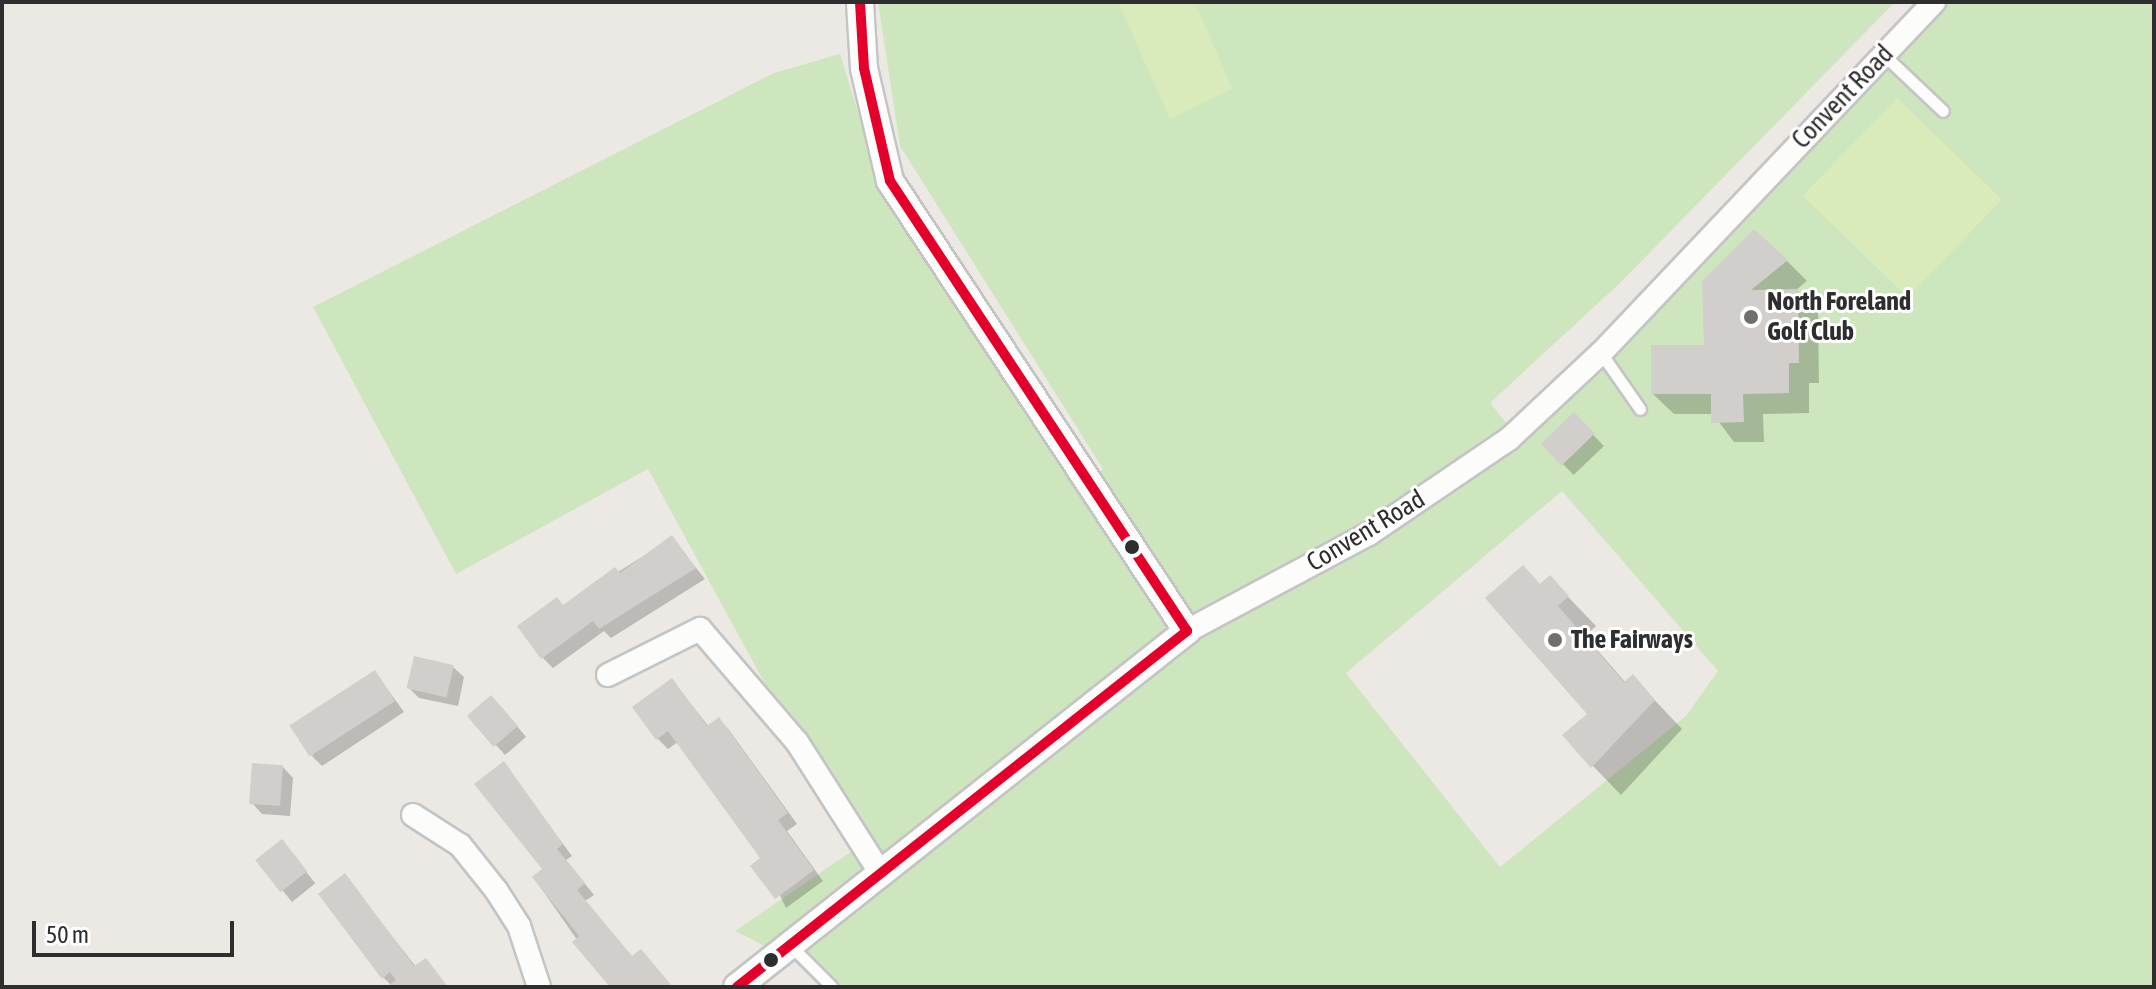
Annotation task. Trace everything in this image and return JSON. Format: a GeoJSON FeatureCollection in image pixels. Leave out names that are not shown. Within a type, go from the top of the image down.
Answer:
{"type":"FeatureCollection","features":[{"type":"Feature","properties":{"kind":"street"},"geometry":{"type":"LineString","coordinates":[[860,2],[864,68],[890,181],[1187,631]]}},
{"type":"Feature","properties":{"kind":"street","name":"Convent Road"},"geometry":{"type":"LineString","coordinates":[[737,987],[878,869],[1187,631],[1369,534],[1509,439],[1601,353],[1934,2]]}},
{"type":"Feature","properties":{"kind":"street"},"geometry":{"type":"LineString","coordinates":[[608,675],[700,629],[797,742],[878,869]]}},
{"type":"Feature","properties":{"kind":"street"},"geometry":{"type":"LineString","coordinates":[[413,815],[460,845],[496,890],[519,926],[539,987]]}},
{"type":"Feature","properties":{"kind":"lane"},"geometry":{"type":"LineString","coordinates":[[1884,55],[1943,111]]}},
{"type":"Feature","properties":{"kind":"lane"},"geometry":{"type":"LineString","coordinates":[[1601,353],[1640,409]]}},
{"type":"Feature","properties":{"kind":"lane"},"geometry":{"type":"LineString","coordinates":[[790,945],[832,987]]}},
{"type":"Feature","properties":{"kind":"green space"},"geometry":{"type":"Polygon","coordinates":[[[878,2],[1895,2],[1620,283],[1490,403],[1522,442],[1658,289],[1936,2],[2154,2],[2154,987],[846,987],[735,931],[855,849],[648,469],[456,574],[313,307],[774,73],[840,54],[884,196],[1080,495],[1103,469],[900,146],[878,2]],[[1562,491],[1346,673],[1500,867],[1686,716],[1718,671],[1562,491]]]}},
{"type":"Feature","properties":{"kind":"green space"},"geometry":{"type":"Polygon","coordinates":[[[1118,2],[1195,2],[1232,89],[1170,119],[1118,2]]]}},
{"type":"Feature","properties":{"kind":"green space"},"geometry":{"type":"Polygon","coordinates":[[[1897,98],[2002,199],[1908,297],[1803,196],[1897,98]]]}},
{"type":"Feature","properties":{"kind":"building","name":"North Foreland Golf Club"},"geometry":{"type":"Polygon","coordinates":[[[1754,229],[1788,260],[1751,290],[1798,289],[1799,363],[1789,363],[1789,393],[1743,394],[1744,422],[1711,423],[1711,394],[1651,394],[1651,345],[1704,345],[1702,281],[1754,229]]]}},
{"type":"Feature","properties":{"kind":"building"},"geometry":{"type":"Polygon","coordinates":[[[1574,412],[1595,434],[1562,466],[1541,444],[1574,412]]]}},
{"type":"Feature","properties":{"kind":"building"},"geometry":{"type":"Polygon","coordinates":[[[672,535],[696,568],[599,629],[593,621],[541,659],[517,626],[557,597],[563,605],[615,567],[620,573],[672,535]]]}},
{"type":"Feature","properties":{"kind":"building","name":"The Fairways"},"geometry":{"type":"Polygon","coordinates":[[[1523,565],[1540,584],[1550,575],[1569,596],[1558,606],[1624,682],[1633,674],[1655,700],[1591,768],[1562,735],[1587,714],[1485,598],[1523,565]]]}},
{"type":"Feature","properties":{"kind":"building"},"geometry":{"type":"Polygon","coordinates":[[[414,656],[454,665],[447,697],[407,688],[414,656]]]}},
{"type":"Feature","properties":{"kind":"building"},"geometry":{"type":"Polygon","coordinates":[[[375,670],[395,701],[310,757],[289,726],[375,670]]]}},
{"type":"Feature","properties":{"kind":"building"},"geometry":{"type":"Polygon","coordinates":[[[672,678],[707,726],[719,717],[788,813],[778,820],[814,870],[775,899],[750,866],[760,858],[668,731],[656,740],[632,707],[672,678]]]}},
{"type":"Feature","properties":{"kind":"building"},"geometry":{"type":"Polygon","coordinates":[[[491,695],[518,726],[494,747],[467,716],[491,695]]]}},
{"type":"Feature","properties":{"kind":"building"},"geometry":{"type":"Polygon","coordinates":[[[504,761],[563,844],[557,849],[585,883],[577,890],[632,956],[641,949],[673,987],[610,987],[572,942],[579,936],[532,877],[542,869],[474,784],[504,761]]]}},
{"type":"Feature","properties":{"kind":"building"},"geometry":{"type":"Polygon","coordinates":[[[252,763],[283,765],[280,806],[249,804],[252,763]]]}},
{"type":"Feature","properties":{"kind":"building"},"geometry":{"type":"Polygon","coordinates":[[[282,839],[307,871],[280,892],[255,860],[282,839]]]}},
{"type":"Feature","properties":{"kind":"building"},"geometry":{"type":"Polygon","coordinates":[[[345,873],[414,966],[426,958],[448,987],[386,987],[396,980],[390,972],[382,979],[318,894],[345,873]]]}},
{"type":"Feature","properties":{"kind":"transit line"},"geometry":{"type":"LineString","coordinates":[[737,987],[1187,631],[890,181],[864,68],[860,2]]}},
{"type":"Feature","properties":{"kind":"place","name":"North Foreland Golf Club"},"geometry":{"type":"Point","coordinates":[1751,317]}},
{"type":"Feature","properties":{"kind":"place","name":"The Fairways"},"geometry":{"type":"Point","coordinates":[1555,640]}}]}
